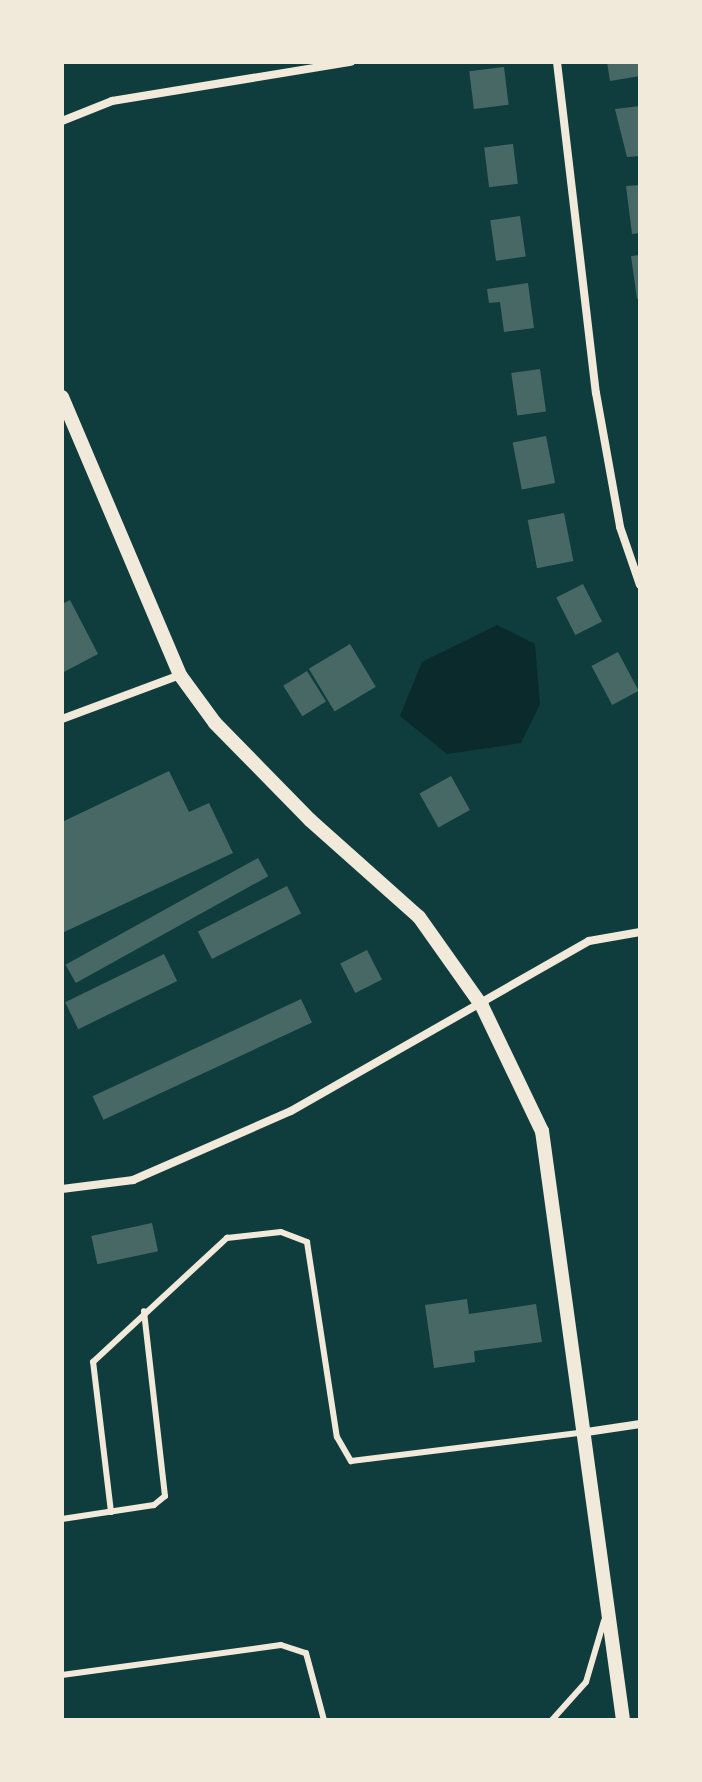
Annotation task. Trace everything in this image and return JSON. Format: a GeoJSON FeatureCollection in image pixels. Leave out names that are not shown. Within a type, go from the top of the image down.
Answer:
{"type":"FeatureCollection","features":[{"type":"Feature","properties":{"kind":"street"},"geometry":{"type":"LineString","coordinates":[[62,121],[112,101],[351,62]]}},
{"type":"Feature","properties":{"kind":"street"},"geometry":{"type":"LineString","coordinates":[[557,62],[596,393],[620,527],[640,585]]}},
{"type":"Feature","properties":{"kind":"street"},"geometry":{"type":"LineString","coordinates":[[62,397],[180,675],[215,723],[310,820],[419,917],[482,1006],[542,1131],[580,1433],[623,1720]]}},
{"type":"Feature","properties":{"kind":"street"},"geometry":{"type":"LineString","coordinates":[[62,719],[180,675]]}},
{"type":"Feature","properties":{"kind":"street"},"geometry":{"type":"LineString","coordinates":[[62,1189],[133,1180],[291,1111],[482,1006],[589,941],[640,932]]}},
{"type":"Feature","properties":{"kind":"street"},"geometry":{"type":"LineString","coordinates":[[580,1433],[640,1424]]}},
{"type":"Feature","properties":{"kind":"lane"},"geometry":{"type":"LineString","coordinates":[[111,1512],[91,1373],[144,1311],[215,1244],[292,1233],[311,1252],[337,1437],[351,1461],[580,1433]]}},
{"type":"Feature","properties":{"kind":"lane"},"geometry":{"type":"LineString","coordinates":[[62,1519],[154,1505],[167,1486],[144,1311]]}},
{"type":"Feature","properties":{"kind":"lane"},"geometry":{"type":"LineString","coordinates":[[552,1720],[586,1682],[607,1614]]}},
{"type":"Feature","properties":{"kind":"lane"},"geometry":{"type":"LineString","coordinates":[[62,1675],[295,1647],[313,1666],[324,1720]]}},
{"type":"Feature","properties":{"kind":"water"},"geometry":{"type":"Polygon","coordinates":[[[497,625],[535,644],[540,704],[521,743],[447,754],[400,716],[422,662],[497,625]]]}},
{"type":"Feature","properties":{"kind":"building"},"geometry":{"type":"Polygon","coordinates":[[[607,62],[639,62],[640,76],[610,81],[607,62]]]}},
{"type":"Feature","properties":{"kind":"building"},"geometry":{"type":"Polygon","coordinates":[[[504,67],[509,105],[474,109],[469,71],[504,67]]]}},
{"type":"Feature","properties":{"kind":"building"},"geometry":{"type":"Polygon","coordinates":[[[640,106],[640,156],[627,157],[615,109],[640,106]]]}},
{"type":"Feature","properties":{"kind":"building"},"geometry":{"type":"Polygon","coordinates":[[[513,144],[518,184],[489,187],[484,148],[513,144]]]}},
{"type":"Feature","properties":{"kind":"building"},"geometry":{"type":"Polygon","coordinates":[[[640,185],[640,233],[632,234],[626,186],[640,185]]]}},
{"type":"Feature","properties":{"kind":"building"},"geometry":{"type":"Polygon","coordinates":[[[520,216],[526,257],[496,261],[490,220],[520,216]]]}},
{"type":"Feature","properties":{"kind":"building"},"geometry":{"type":"Polygon","coordinates":[[[640,255],[640,298],[637,299],[631,256],[640,255]]]}},
{"type":"Feature","properties":{"kind":"building"},"geometry":{"type":"Polygon","coordinates":[[[528,283],[534,328],[504,332],[500,302],[489,303],[487,289],[528,283]]]}},
{"type":"Feature","properties":{"kind":"building"},"geometry":{"type":"Polygon","coordinates":[[[540,369],[546,412],[517,416],[511,373],[540,369]]]}},
{"type":"Feature","properties":{"kind":"building"},"geometry":{"type":"Polygon","coordinates":[[[546,436],[555,483],[522,490],[513,442],[546,436]]]}},
{"type":"Feature","properties":{"kind":"building"},"geometry":{"type":"Polygon","coordinates":[[[564,513],[573,561],[537,568],[528,520],[564,513]]]}},
{"type":"Feature","properties":{"kind":"building"},"geometry":{"type":"Polygon","coordinates":[[[583,584],[602,621],[575,635],[556,598],[583,584]]]}},
{"type":"Feature","properties":{"kind":"building"},"geometry":{"type":"Polygon","coordinates":[[[70,600],[98,654],[62,673],[62,604],[70,600]]]}},
{"type":"Feature","properties":{"kind":"building"},"geometry":{"type":"Polygon","coordinates":[[[350,644],[376,687],[335,712],[309,669],[350,644]]]}},
{"type":"Feature","properties":{"kind":"building"},"geometry":{"type":"Polygon","coordinates":[[[618,652],[639,691],[612,705],[592,666],[618,652]]]}},
{"type":"Feature","properties":{"kind":"building"},"geometry":{"type":"Polygon","coordinates":[[[307,671],[326,702],[302,716],[283,686],[307,671]]]}},
{"type":"Feature","properties":{"kind":"building"},"geometry":{"type":"Polygon","coordinates":[[[169,771],[189,812],[209,803],[233,853],[62,933],[62,822],[169,771]]]}},
{"type":"Feature","properties":{"kind":"building"},"geometry":{"type":"Polygon","coordinates":[[[451,776],[470,810],[438,828],[420,793],[451,776]]]}},
{"type":"Feature","properties":{"kind":"building"},"geometry":{"type":"Polygon","coordinates":[[[258,858],[268,876],[76,983],[66,965],[258,858]]]}},
{"type":"Feature","properties":{"kind":"building"},"geometry":{"type":"Polygon","coordinates":[[[287,886],[301,914],[212,959],[198,931],[287,886]]]}},
{"type":"Feature","properties":{"kind":"building"},"geometry":{"type":"Polygon","coordinates":[[[367,950],[382,979],[355,993],[340,964],[367,950]]]}},
{"type":"Feature","properties":{"kind":"building"},"geometry":{"type":"Polygon","coordinates":[[[164,954],[177,981],[78,1029],[65,1002],[164,954]]]}},
{"type":"Feature","properties":{"kind":"building"},"geometry":{"type":"Polygon","coordinates":[[[301,999],[312,1023],[104,1120],[93,1096],[301,999]]]}},
{"type":"Feature","properties":{"kind":"building"},"geometry":{"type":"Polygon","coordinates":[[[152,1223],[158,1251],[97,1264],[91,1236],[152,1223]]]}},
{"type":"Feature","properties":{"kind":"building"},"geometry":{"type":"Polygon","coordinates":[[[467,1299],[469,1314],[536,1304],[542,1342],[474,1351],[475,1362],[434,1368],[425,1305],[467,1299]]]}}]}
